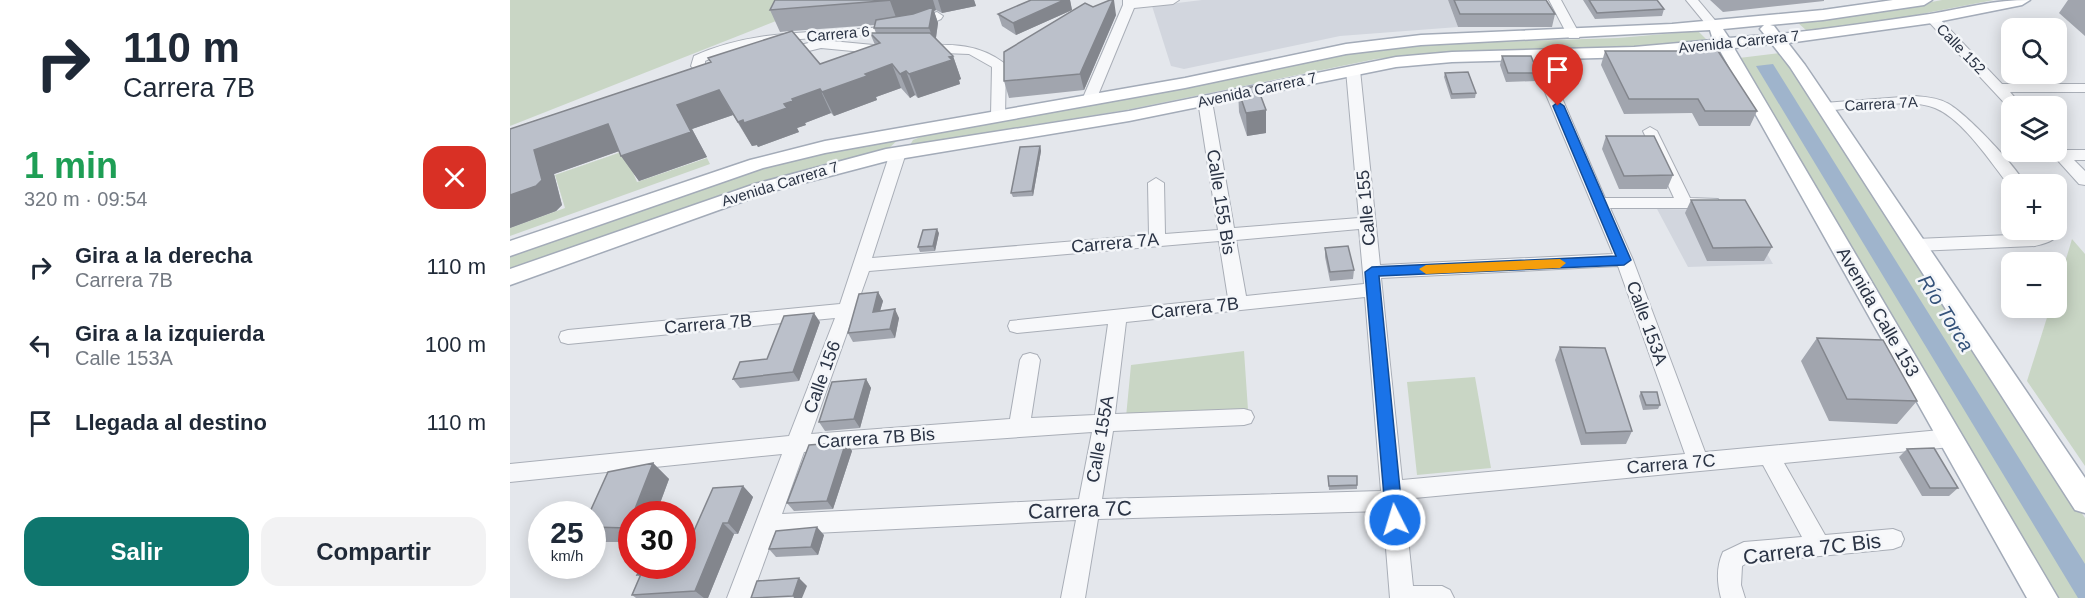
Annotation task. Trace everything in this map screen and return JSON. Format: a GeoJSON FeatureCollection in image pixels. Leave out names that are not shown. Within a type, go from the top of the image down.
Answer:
{"type":"FeatureCollection","features":[{"type":"Feature","properties":{"kind":"main road","name":"Avenida Carrera 7"},"geometry":{"type":"LineString","coordinates":[[510,249],[690,186],[786,156],[972,120],[1185,83],[1374,44],[1474,37],[1574,35],[1718,34],[1776,39],[1860,30],[2022,0]]}},
{"type":"Feature","properties":{"kind":"main road","name":"Avenida Carrera 7"},"geometry":{"type":"LineString","coordinates":[[510,277],[762,188],[898,153],[1129,116],[1353,70],[1442,58],[1634,52],[1718,34],[1762,21],[1918,1]]}},
{"type":"Feature","properties":{"kind":"main road"},"geometry":{"type":"LineString","coordinates":[[1762,21],[1824,107],[2085,501]]}},
{"type":"Feature","properties":{"kind":"main road","name":"Avenida Calle 153"},"geometry":{"type":"LineString","coordinates":[[1718,34],[2043,598]]}},
{"type":"Feature","properties":{"kind":"main road"},"geometry":{"type":"LineString","coordinates":[[898,153],[899,146],[915,136],[972,120]]}},
{"type":"Feature","properties":{"kind":"street"},"geometry":{"type":"LineString","coordinates":[[1089,100],[1129,3],[1173,0]]}},
{"type":"Feature","properties":{"kind":"street"},"geometry":{"type":"LineString","coordinates":[[1555,0],[1574,35]]}},
{"type":"Feature","properties":{"kind":"street"},"geometry":{"type":"LineString","coordinates":[[1692,0],[1718,34]]}},
{"type":"Feature","properties":{"kind":"street","name":"Carrera 6"},"geometry":{"type":"LineString","coordinates":[[732,69],[716,72],[706,70],[698,66],[699,59],[711,52],[750,43],[911,27],[937,16]]}},
{"type":"Feature","properties":{"kind":"street","name":"Calle 152"},"geometry":{"type":"LineString","coordinates":[[1932,18],[2006,96]]}},
{"type":"Feature","properties":{"kind":"street","name":"Carrera 6"},"geometry":{"type":"LineString","coordinates":[[774,56],[821,44],[861,50],[973,50],[986,54],[999,66],[998,116]]}},
{"type":"Feature","properties":{"kind":"street","name":"Calle 153A"},"geometry":{"type":"LineString","coordinates":[[1536,54],[1624,260],[1698,462]]}},
{"type":"Feature","properties":{"kind":"street","name":"Calle 155"},"geometry":{"type":"LineString","coordinates":[[1353,70],[1402,598]]}},
{"type":"Feature","properties":{"kind":"street"},"geometry":{"type":"LineString","coordinates":[[1998,88],[2085,88]]}},
{"type":"Feature","properties":{"kind":"street","name":"Calle 155 Bis"},"geometry":{"type":"LineString","coordinates":[[1205,101],[1238,303]]}},
{"type":"Feature","properties":{"kind":"street","name":"Carrera 7A"},"geometry":{"type":"LineString","coordinates":[[1824,107],[1908,101],[1938,104],[1959,119],[2008,174]]}},
{"type":"Feature","properties":{"kind":"street"},"geometry":{"type":"LineString","coordinates":[[1650,131],[1684,202]]}},
{"type":"Feature","properties":{"kind":"street","name":"Calle 156"},"geometry":{"type":"LineString","coordinates":[[739,598],[847,310],[898,153]]}},
{"type":"Feature","properties":{"kind":"street"},"geometry":{"type":"LineString","coordinates":[[2067,153],[2085,155]]}},
{"type":"Feature","properties":{"kind":"street"},"geometry":{"type":"LineString","coordinates":[[2067,161],[2085,180]]}},
{"type":"Feature","properties":{"kind":"street"},"geometry":{"type":"LineString","coordinates":[[1156,183],[1157,240]]}},
{"type":"Feature","properties":{"kind":"street"},"geometry":{"type":"LineString","coordinates":[[1600,203],[1729,203]]}},
{"type":"Feature","properties":{"kind":"street","name":"Carrera 7A"},"geometry":{"type":"LineString","coordinates":[[863,265],[1367,223]]}},
{"type":"Feature","properties":{"kind":"street"},"geometry":{"type":"LineString","coordinates":[[1916,245],[2035,240]]}},
{"type":"Feature","properties":{"kind":"street","name":"Carrera 7B"},"geometry":{"type":"LineString","coordinates":[[1017,326],[1238,303],[1373,281],[1624,260]]}},
{"type":"Feature","properties":{"kind":"street","name":"Carrera 7B"},"geometry":{"type":"LineString","coordinates":[[568,337],[847,310]]}},
{"type":"Feature","properties":{"kind":"street","name":"Calle 155A"},"geometry":{"type":"LineString","coordinates":[[1073,598],[1104,423],[1118,316]]}},
{"type":"Feature","properties":{"kind":"street"},"geometry":{"type":"LineString","coordinates":[[1019,427],[1030,360]]}},
{"type":"Feature","properties":{"kind":"street","name":"Carrera 7B Bis"},"geometry":{"type":"LineString","coordinates":[[510,473],[798,444],[1019,427],[1244,417]]}},
{"type":"Feature","properties":{"kind":"street","name":"Carrera 7C"},"geometry":{"type":"LineString","coordinates":[[767,525],[1392,496],[1698,462],[1951,438]]}},
{"type":"Feature","properties":{"kind":"street"},"geometry":{"type":"LineString","coordinates":[[1769,455],[1819,546]]}},
{"type":"Feature","properties":{"kind":"street","name":"Carrera 7C Bis"},"geometry":{"type":"LineString","coordinates":[[1733,598],[1729,585],[1731,560],[1744,553],[1893,539]]}},
{"type":"Feature","properties":{"kind":"street"},"geometry":{"type":"LineString","coordinates":[[1402,598],[1443,598]]}},
{"type":"Feature","properties":{"kind":"shaded area"},"geometry":{"type":"Polygon","coordinates":[[[1202,0],[1448,0],[1458,27],[1340,36],[1184,69],[1171,66],[1152,6],[1202,0]]]}},
{"type":"Feature","properties":{"kind":"shaded area"},"geometry":{"type":"Polygon","coordinates":[[[1657,209],[1742,210],[1773,264],[1688,267],[1657,209]]]}},
{"type":"Feature","properties":{"kind":"green space"},"geometry":{"type":"Polygon","coordinates":[[[510,0],[829,0],[510,126],[510,0]]]}},
{"type":"Feature","properties":{"kind":"green space"},"geometry":{"type":"Polygon","coordinates":[[[1942,0],[1994,0],[1900,18],[1807,31],[1797,22],[1879,12],[1942,0]]]}},
{"type":"Feature","properties":{"kind":"green space"},"geometry":{"type":"Polygon","coordinates":[[[1698,31],[1707,40],[1617,48],[1439,53],[1376,59],[1126,110],[910,145],[913,140],[923,136],[1157,93],[1370,49],[1430,44],[1618,38],[1698,31]]]}},
{"type":"Feature","properties":{"kind":"green space"},"geometry":{"type":"Polygon","coordinates":[[[1780,53],[2085,518],[2085,598],[2056,598],[1739,58],[1780,53]]]}},
{"type":"Feature","properties":{"kind":"green space"},"geometry":{"type":"Polygon","coordinates":[[[902,136],[887,150],[824,164],[734,190],[510,270],[510,255],[747,173],[814,154],[902,136]]]}},
{"type":"Feature","properties":{"kind":"green space"},"geometry":{"type":"Polygon","coordinates":[[[624,151],[637,182],[707,158],[710,164],[510,236],[510,228],[565,208],[555,175],[624,151]]]}},
{"type":"Feature","properties":{"kind":"green space"},"geometry":{"type":"Polygon","coordinates":[[[2072,239],[2085,254],[2085,466],[2027,381],[2047,318],[2067,318],[2067,256],[2072,239]]]}},
{"type":"Feature","properties":{"kind":"green space"},"geometry":{"type":"Polygon","coordinates":[[[1244,351],[1248,410],[1126,417],[1131,365],[1244,351]]]}},
{"type":"Feature","properties":{"kind":"green space"},"geometry":{"type":"Polygon","coordinates":[[[1475,377],[1491,468],[1417,475],[1407,382],[1475,377]]]}},
{"type":"Feature","properties":{"kind":"water"},"geometry":{"type":"Polygon","coordinates":[[[1773,64],[2085,564],[2085,598],[2078,598],[1756,66],[1773,64]]]}},
{"type":"Feature","properties":{"kind":"building"},"geometry":{"type":"Polygon","coordinates":[[[775,0],[893,0],[770,10],[775,0]]]}},
{"type":"Feature","properties":{"kind":"building"},"geometry":{"type":"Polygon","coordinates":[[[1031,0],[1064,0],[1013,23],[998,14],[1031,0]]]}},
{"type":"Feature","properties":{"kind":"building"},"geometry":{"type":"Polygon","coordinates":[[[1113,0],[1080,74],[1004,81],[1004,52],[1085,3],[1093,7],[1113,0]]]}},
{"type":"Feature","properties":{"kind":"building"},"geometry":{"type":"Polygon","coordinates":[[[1454,0],[1546,0],[1555,14],[1460,14],[1454,0]]]}},
{"type":"Feature","properties":{"kind":"building"},"geometry":{"type":"Polygon","coordinates":[[[1589,0],[1657,0],[1664,9],[1597,13],[1589,0]]]}},
{"type":"Feature","properties":{"kind":"building"},"geometry":{"type":"Polygon","coordinates":[[[933,7],[929,28],[874,28],[876,20],[913,14],[933,7]]]}},
{"type":"Feature","properties":{"kind":"building"},"geometry":{"type":"Polygon","coordinates":[[[792,31],[820,64],[880,43],[870,33],[930,33],[953,56],[949,57],[952,60],[909,74],[906,71],[900,74],[892,64],[865,74],[867,76],[822,92],[820,89],[792,99],[793,101],[784,104],[787,108],[744,123],[743,120],[738,122],[719,90],[677,105],[691,132],[621,156],[608,124],[534,150],[542,180],[536,186],[510,195],[510,129],[711,62],[708,58],[792,31]]]}},
{"type":"Feature","properties":{"kind":"building"},"geometry":{"type":"Polygon","coordinates":[[[1605,51],[1718,51],[1757,111],[1705,111],[1698,99],[1629,99],[1605,51]]]}},
{"type":"Feature","properties":{"kind":"building"},"geometry":{"type":"Polygon","coordinates":[[[1502,56],[1531,56],[1538,73],[1508,73],[1502,56]]]}},
{"type":"Feature","properties":{"kind":"building"},"geometry":{"type":"Polygon","coordinates":[[[1468,72],[1476,93],[1452,94],[1445,73],[1468,72]]]}},
{"type":"Feature","properties":{"kind":"building"},"geometry":{"type":"Polygon","coordinates":[[[1257,86],[1266,110],[1246,113],[1238,89],[1257,86]]]}},
{"type":"Feature","properties":{"kind":"building"},"geometry":{"type":"Polygon","coordinates":[[[1606,136],[1654,136],[1673,175],[1624,176],[1606,136]]]}},
{"type":"Feature","properties":{"kind":"building"},"geometry":{"type":"Polygon","coordinates":[[[1040,146],[1032,191],[1011,193],[1020,147],[1040,146]]]}},
{"type":"Feature","properties":{"kind":"building"},"geometry":{"type":"Polygon","coordinates":[[[1691,200],[1745,200],[1772,247],[1713,248],[1691,200]]]}},
{"type":"Feature","properties":{"kind":"building"},"geometry":{"type":"Polygon","coordinates":[[[937,229],[933,246],[918,247],[923,230],[937,229]]]}},
{"type":"Feature","properties":{"kind":"building"},"geometry":{"type":"Polygon","coordinates":[[[1348,246],[1354,270],[1330,272],[1325,248],[1348,246]]]}},
{"type":"Feature","properties":{"kind":"building"},"geometry":{"type":"Polygon","coordinates":[[[878,292],[873,312],[895,309],[890,329],[848,333],[859,294],[878,292]]]}},
{"type":"Feature","properties":{"kind":"building"},"geometry":{"type":"Polygon","coordinates":[[[814,313],[793,372],[733,379],[740,362],[767,359],[784,316],[814,313]]]}},
{"type":"Feature","properties":{"kind":"building"},"geometry":{"type":"Polygon","coordinates":[[[1817,338],[1883,340],[1917,401],[1847,399],[1817,338]]]}},
{"type":"Feature","properties":{"kind":"building"},"geometry":{"type":"Polygon","coordinates":[[[1560,347],[1605,348],[1632,431],[1586,433],[1560,347]]]}},
{"type":"Feature","properties":{"kind":"building"},"geometry":{"type":"Polygon","coordinates":[[[866,379],[854,419],[819,422],[832,382],[866,379]]]}},
{"type":"Feature","properties":{"kind":"building"},"geometry":{"type":"Polygon","coordinates":[[[1641,392],[1657,392],[1660,405],[1646,405],[1641,392]]]}},
{"type":"Feature","properties":{"kind":"building"},"geometry":{"type":"Polygon","coordinates":[[[846,442],[827,501],[787,503],[809,445],[846,442]]]}},
{"type":"Feature","properties":{"kind":"building"},"geometry":{"type":"Polygon","coordinates":[[[1934,448],[1958,488],[1930,488],[1907,449],[1934,448]]]}},
{"type":"Feature","properties":{"kind":"building"},"geometry":{"type":"Polygon","coordinates":[[[653,463],[638,501],[618,501],[618,528],[606,527],[606,501],[595,501],[608,472],[653,463]]]}},
{"type":"Feature","properties":{"kind":"building"},"geometry":{"type":"Polygon","coordinates":[[[1328,476],[1357,476],[1357,485],[1329,486],[1328,476]]]}},
{"type":"Feature","properties":{"kind":"building"},"geometry":{"type":"Polygon","coordinates":[[[743,486],[728,523],[723,523],[695,591],[632,595],[639,579],[696,579],[696,526],[713,488],[743,486]]]}},
{"type":"Feature","properties":{"kind":"building"},"geometry":{"type":"Polygon","coordinates":[[[817,527],[811,547],[769,549],[776,531],[817,527]]]}},
{"type":"Feature","properties":{"kind":"building"},"geometry":{"type":"Polygon","coordinates":[[[799,578],[793,596],[751,598],[757,581],[799,578]]]}},
{"type":"Feature","properties":{"kind":"slow traffic"},"geometry":{"type":"LineString","coordinates":[[1426,269],[1560,263]]}},
{"type":"Feature","properties":{"kind":"route"},"geometry":{"type":"LineString","coordinates":[[1395,520],[1372,272],[1624,260],[1558,106]]}},
{"type":"Feature","properties":{"kind":"water label","name":"Río Torca"},"geometry":{"type":"Point","coordinates":[1946,313]}}]}
